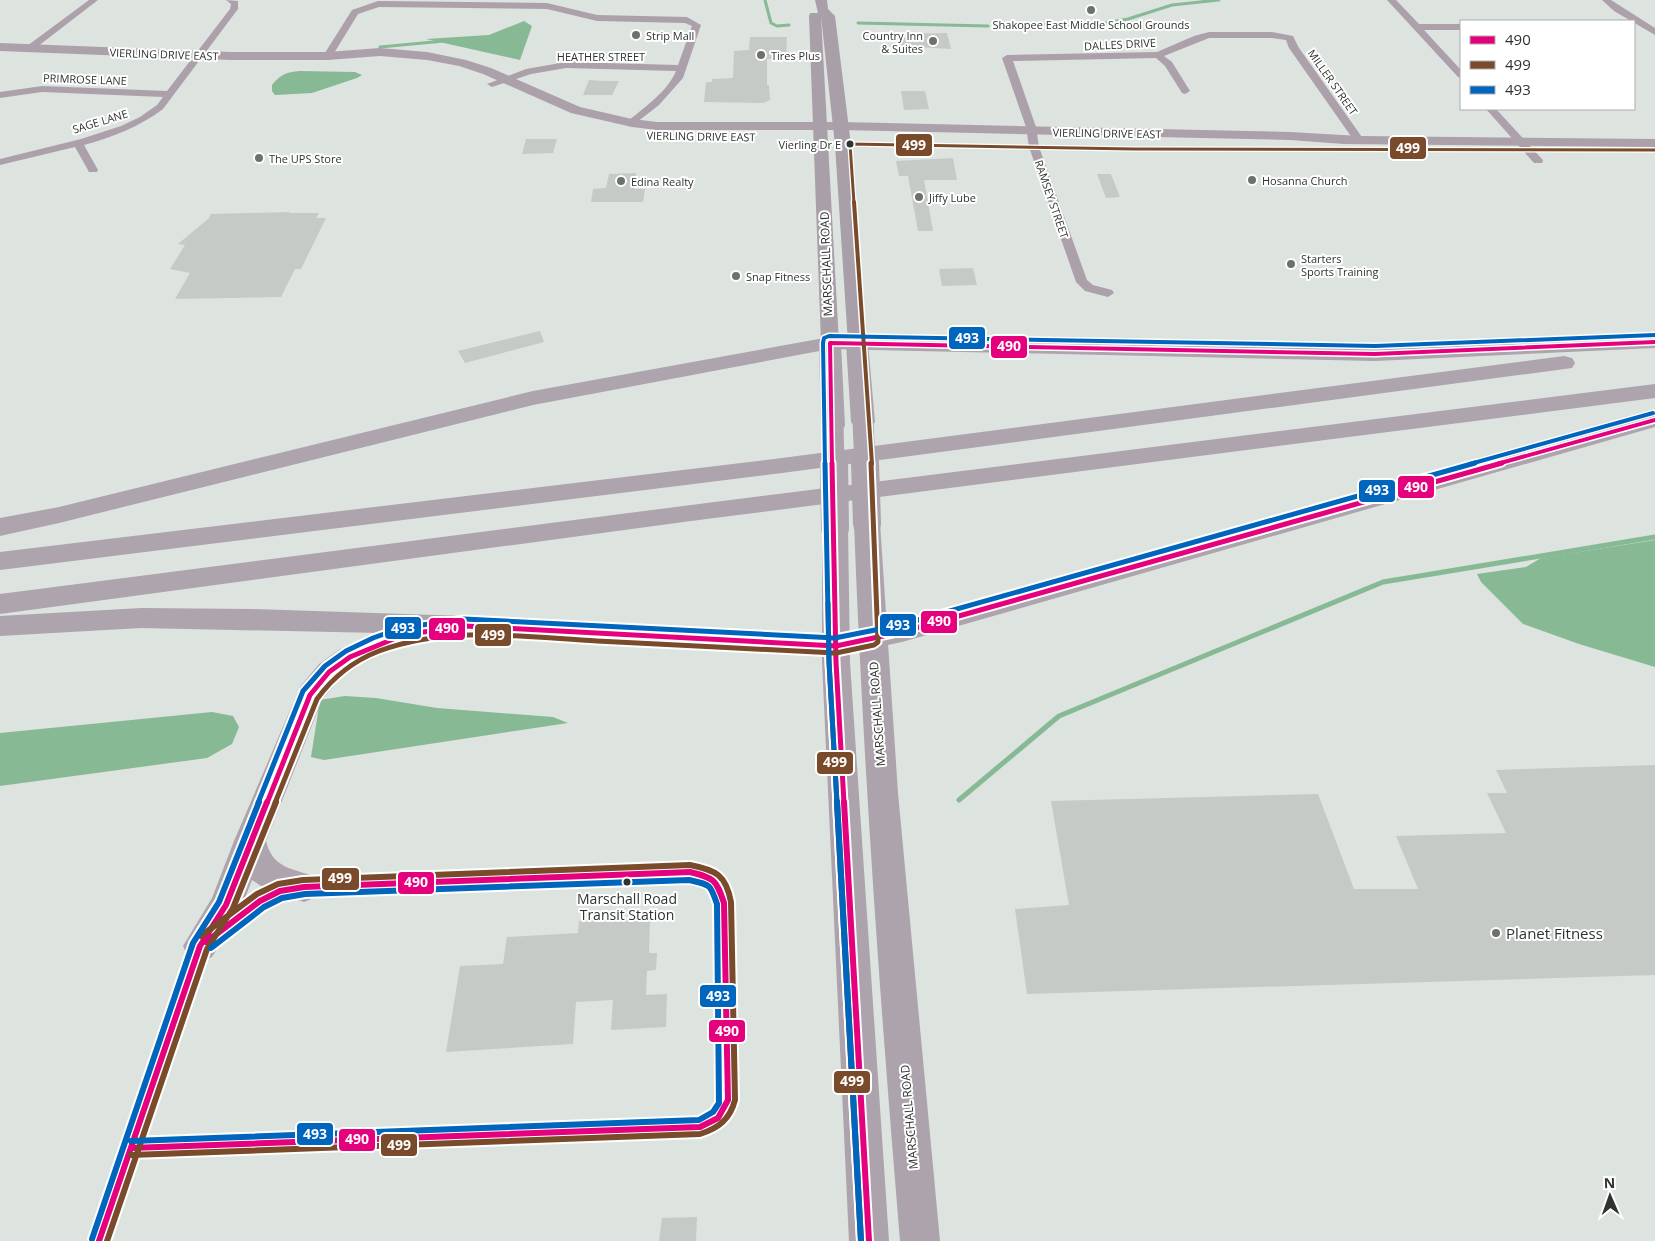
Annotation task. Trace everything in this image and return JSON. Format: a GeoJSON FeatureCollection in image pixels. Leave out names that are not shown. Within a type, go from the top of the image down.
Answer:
{"type":"FeatureCollection","features":[{"type":"Feature","properties":{"kind":"highway"},"geometry":{"type":"LineString","coordinates":[[0,527],[59,515],[533,398],[830,343],[857,342],[1375,354],[1655,342]]}},
{"type":"Feature","properties":{"kind":"highway","name":"MARSCHALL ROAD"},"geometry":{"type":"LineString","coordinates":[[857,342],[863,422],[872,638],[920,1241]]}},
{"type":"Feature","properties":{"kind":"highway","name":"MARSCHALL ROAD"},"geometry":{"type":"LineString","coordinates":[[830,343],[836,646],[869,1241]]}},
{"type":"Feature","properties":{"kind":"highway"},"geometry":{"type":"LineString","coordinates":[[0,561],[440,510],[1113,424],[1655,350]]}},
{"type":"Feature","properties":{"kind":"highway"},"geometry":{"type":"LineString","coordinates":[[0,604],[730,508],[1655,391]]}},
{"type":"Feature","properties":{"kind":"highway"},"geometry":{"type":"LineString","coordinates":[[0,626],[140,618],[251,619],[465,626],[836,646],[911,630],[1655,420]]}},
{"type":"Feature","properties":{"kind":"highway"},"geometry":{"type":"LineString","coordinates":[[200,946],[226,905],[310,695],[329,672],[350,656],[394,638],[465,626]]}},
{"type":"Feature","properties":{"kind":"highway"},"geometry":{"type":"LineString","coordinates":[[250,841],[253,858],[260,869],[273,877],[304,887]]}},
{"type":"Feature","properties":{"kind":"main road","name":"MARSCHALL ROAD"},"geometry":{"type":"LineString","coordinates":[[830,343],[814,16],[821,5],[829,16],[842,131],[857,342]]}},
{"type":"Feature","properties":{"kind":"street"},"geometry":{"type":"LineString","coordinates":[[30,48],[94,0]]}},
{"type":"Feature","properties":{"kind":"street","name":"SAGE LANE"},"geometry":{"type":"LineString","coordinates":[[0,162],[104,135],[139,122],[160,107],[234,9],[235,3],[230,0]]}},
{"type":"Feature","properties":{"kind":"street"},"geometry":{"type":"LineString","coordinates":[[1391,0],[1460,74]]}},
{"type":"Feature","properties":{"kind":"street"},"geometry":{"type":"LineString","coordinates":[[1606,0],[1632,20]]}},
{"type":"Feature","properties":{"kind":"street"},"geometry":{"type":"LineString","coordinates":[[328,56],[355,12],[378,4],[547,6],[597,18],[687,20],[697,25],[678,78],[656,103],[629,128]]}},
{"type":"Feature","properties":{"kind":"street"},"geometry":{"type":"LineString","coordinates":[[1637,24],[1655,24]]}},
{"type":"Feature","properties":{"kind":"street"},"geometry":{"type":"LineString","coordinates":[[1637,24],[1655,32]]}},
{"type":"Feature","properties":{"kind":"street"},"geometry":{"type":"LineString","coordinates":[[1418,27],[1460,27]]}},
{"type":"Feature","properties":{"kind":"street","name":"DALLES DRIVE"},"geometry":{"type":"LineString","coordinates":[[1007,58],[1158,55],[1197,38],[1209,36],[1272,35],[1290,38]]}},
{"type":"Feature","properties":{"kind":"street","name":"MILLER STREET"},"geometry":{"type":"LineString","coordinates":[[1290,38],[1294,48],[1359,140]]}},
{"type":"Feature","properties":{"kind":"street","name":"VIERLING DRIVE EAST"},"geometry":{"type":"LineString","coordinates":[[0,47],[199,55],[328,56],[434,65],[468,73],[578,123],[629,128],[686,137],[820,131]]}},
{"type":"Feature","properties":{"kind":"street","name":"VIERLING DRIVE EAST"},"geometry":{"type":"LineString","coordinates":[[328,56],[380,52],[427,56],[462,63],[506,79],[576,110],[636,130],[686,127],[1294,142],[1359,140],[1655,144]]}},
{"type":"Feature","properties":{"kind":"street"},"geometry":{"type":"LineString","coordinates":[[1158,55],[1169,64],[1185,91]]}},
{"type":"Feature","properties":{"kind":"street","name":"RAMSEY STREET"},"geometry":{"type":"LineString","coordinates":[[1007,58],[1082,282],[1089,288],[1108,293]]}},
{"type":"Feature","properties":{"kind":"street","name":"HEATHER STREET"},"geometry":{"type":"LineString","coordinates":[[492,84],[541,68],[572,65],[683,68]]}},
{"type":"Feature","properties":{"kind":"street","name":"PRIMROSE LANE"},"geometry":{"type":"LineString","coordinates":[[0,95],[42,90],[170,94]]}},
{"type":"Feature","properties":{"kind":"street"},"geometry":{"type":"LineString","coordinates":[[1492,110],[1538,161]]}},
{"type":"Feature","properties":{"kind":"street"},"geometry":{"type":"LineString","coordinates":[[77,142],[93,170]]}},
{"type":"Feature","properties":{"kind":"street"},"geometry":{"type":"LineString","coordinates":[[99,1241],[200,946]]}},
{"type":"Feature","properties":{"kind":"shaded area"},"geometry":{"type":"Polygon","coordinates":[[[524,21],[532,26],[520,60],[426,39],[489,35],[524,21]]]}},
{"type":"Feature","properties":{"kind":"shaded area"},"geometry":{"type":"Polygon","coordinates":[[[300,71],[355,72],[362,75],[312,93],[275,95],[272,91],[272,85],[278,78],[288,73],[300,71]]]}},
{"type":"Feature","properties":{"kind":"shaded area"},"geometry":{"type":"Polygon","coordinates":[[[1655,540],[1655,667],[1579,644],[1523,624],[1481,582],[1477,574],[1526,567],[1541,558],[1655,540]]]}},
{"type":"Feature","properties":{"kind":"shaded area"},"geometry":{"type":"Polygon","coordinates":[[[345,696],[376,698],[437,708],[553,717],[568,723],[324,760],[311,757],[320,700],[345,696]]]}},
{"type":"Feature","properties":{"kind":"shaded area"},"geometry":{"type":"Polygon","coordinates":[[[212,712],[233,716],[239,727],[232,744],[207,758],[0,786],[0,733],[212,712]]]}},
{"type":"Feature","properties":{"kind":"building","name":"Country Inn & Suites"},"geometry":{"type":"Polygon","coordinates":[[[947,33],[951,49],[898,46],[896,34],[947,33]]]}},
{"type":"Feature","properties":{"kind":"building"},"geometry":{"type":"Polygon","coordinates":[[[750,37],[787,37],[786,59],[767,59],[767,85],[769,85],[770,100],[763,103],[704,102],[706,82],[712,82],[712,79],[733,78],[734,51],[749,50],[750,37]]]}},
{"type":"Feature","properties":{"kind":"building"},"geometry":{"type":"Polygon","coordinates":[[[589,80],[619,81],[612,95],[583,95],[589,80]]]}},
{"type":"Feature","properties":{"kind":"building"},"geometry":{"type":"Polygon","coordinates":[[[901,91],[925,91],[929,109],[904,110],[901,91]]]}},
{"type":"Feature","properties":{"kind":"building"},"geometry":{"type":"Polygon","coordinates":[[[526,139],[557,139],[553,153],[522,154],[526,139]]]}},
{"type":"Feature","properties":{"kind":"building"},"geometry":{"type":"Polygon","coordinates":[[[953,158],[957,180],[924,180],[933,231],[918,231],[908,176],[899,176],[896,161],[953,158]]]}},
{"type":"Feature","properties":{"kind":"building","name":"Edina Realty"},"geometry":{"type":"Polygon","coordinates":[[[636,173],[634,189],[645,189],[643,202],[591,202],[593,189],[606,188],[609,174],[636,173]]]}},
{"type":"Feature","properties":{"kind":"building"},"geometry":{"type":"Polygon","coordinates":[[[1097,174],[1111,174],[1120,197],[1106,198],[1097,174]]]}},
{"type":"Feature","properties":{"kind":"building"},"geometry":{"type":"Polygon","coordinates":[[[319,213],[316,218],[326,218],[301,269],[295,269],[281,297],[175,299],[190,273],[170,269],[185,245],[178,244],[208,219],[211,214],[319,213]]]}},
{"type":"Feature","properties":{"kind":"building"},"geometry":{"type":"Polygon","coordinates":[[[973,268],[977,285],[942,286],[939,269],[973,268]]]}},
{"type":"Feature","properties":{"kind":"building"},"geometry":{"type":"Polygon","coordinates":[[[540,331],[544,342],[465,363],[458,351],[540,331]]]}},
{"type":"Feature","properties":{"kind":"building"},"geometry":{"type":"Polygon","coordinates":[[[1655,765],[1655,975],[1027,994],[1015,909],[1069,905],[1051,801],[1318,794],[1354,889],[1418,889],[1396,836],[1506,833],[1487,793],[1507,793],[1496,770],[1655,765]]]}},
{"type":"Feature","properties":{"kind":"building"},"geometry":{"type":"Polygon","coordinates":[[[650,918],[649,953],[657,953],[656,970],[647,971],[646,995],[667,994],[666,1027],[611,1030],[613,1000],[576,1002],[573,1044],[446,1052],[460,966],[503,964],[507,937],[578,933],[579,921],[650,918]]]}},
{"type":"Feature","properties":{"kind":"building"},"geometry":{"type":"Polygon","coordinates":[[[697,1217],[696,1241],[659,1241],[662,1218],[697,1217]]]}},
{"type":"Feature","properties":{"kind":"waterway"},"geometry":{"type":"LineString","coordinates":[[765,0],[771,23],[777,26],[789,25]]}},
{"type":"Feature","properties":{"kind":"waterway"},"geometry":{"type":"LineString","coordinates":[[997,26],[1106,23],[1128,19],[1172,5],[1219,0]]}},
{"type":"Feature","properties":{"kind":"waterway"},"geometry":{"type":"LineString","coordinates":[[858,23],[988,26]]}},
{"type":"Feature","properties":{"kind":"waterway"},"geometry":{"type":"LineString","coordinates":[[380,47],[444,41]]}},
{"type":"Feature","properties":{"kind":"waterway"},"geometry":{"type":"LineString","coordinates":[[959,800],[1059,716],[1383,582],[1655,537]]}},
{"type":"Feature","properties":{"kind":"transit line","name":"499"},"geometry":{"type":"LineString","coordinates":[[107,1241],[207,949],[233,908],[317,699],[332,680],[348,667],[363,658],[396,646],[465,634],[836,653],[874,645],[878,642],[870,422],[850,144],[1133,149],[1655,150]]}},
{"type":"Feature","properties":{"kind":"transit line","name":"493"},"geometry":{"type":"LineString","coordinates":[[861,1241],[829,662],[824,338],[829,336],[877,336],[1375,346],[1655,335]]}},
{"type":"Feature","properties":{"kind":"transit line","name":"490"},"geometry":{"type":"LineString","coordinates":[[869,1241],[836,662],[830,343],[1375,354],[1655,342]]}},
{"type":"Feature","properties":{"kind":"transit line","name":"493"},"geometry":{"type":"LineString","coordinates":[[92,1239],[193,943],[219,902],[303,691],[325,666],[346,651],[373,638],[401,628],[464,619],[835,638],[900,625],[1653,413]]}},
{"type":"Feature","properties":{"kind":"transit line","name":"490"},"geometry":{"type":"LineString","coordinates":[[99,1241],[200,946],[226,905],[310,695],[329,672],[350,657],[403,635],[465,626],[836,646],[902,632],[1655,420]]}},
{"type":"Feature","properties":{"kind":"transit line","name":"499"},"geometry":{"type":"LineString","coordinates":[[828,603],[829,662],[861,1241]]}},
{"type":"Feature","properties":{"kind":"transit line","name":"499"},"geometry":{"type":"LineString","coordinates":[[131,1155],[700,1134],[724,1123],[733,1107],[735,1100],[731,902],[727,885],[723,879],[707,869],[690,865],[303,880],[278,884],[257,894],[201,936]]}},
{"type":"Feature","properties":{"kind":"transit line","name":"490"},"geometry":{"type":"LineString","coordinates":[[131,1148],[700,1127],[718,1118],[728,1100],[724,903],[718,884],[710,877],[690,872],[304,887],[280,891],[260,901],[206,942]]}},
{"type":"Feature","properties":{"kind":"transit line","name":"493"},"geometry":{"type":"LineString","coordinates":[[131,1141],[699,1120],[713,1112],[719,1103],[717,904],[712,888],[706,884],[689,880],[305,894],[282,898],[264,907],[211,948]]}},
{"type":"Feature","properties":{"kind":"place","name":"Shakopee East Middle School Grounds"},"geometry":{"type":"Point","coordinates":[1091,10]}},
{"type":"Feature","properties":{"kind":"place","name":"Strip Mall"},"geometry":{"type":"Point","coordinates":[636,35]}},
{"type":"Feature","properties":{"kind":"place","name":"Country Inn & Suites"},"geometry":{"type":"Point","coordinates":[933,41]}},
{"type":"Feature","properties":{"kind":"place","name":"Tires Plus"},"geometry":{"type":"Point","coordinates":[761,55]}},
{"type":"Feature","properties":{"kind":"place","name":"Vierling Dr E"},"geometry":{"type":"Point","coordinates":[850,144]}},
{"type":"Feature","properties":{"kind":"place","name":"The UPS Store"},"geometry":{"type":"Point","coordinates":[259,158]}},
{"type":"Feature","properties":{"kind":"place","name":"Hosanna Church"},"geometry":{"type":"Point","coordinates":[1252,180]}},
{"type":"Feature","properties":{"kind":"place","name":"Edina Realty"},"geometry":{"type":"Point","coordinates":[621,181]}},
{"type":"Feature","properties":{"kind":"place","name":"Jiffy Lube"},"geometry":{"type":"Point","coordinates":[919,197]}},
{"type":"Feature","properties":{"kind":"place","name":"Starters Sports Training"},"geometry":{"type":"Point","coordinates":[1291,264]}},
{"type":"Feature","properties":{"kind":"place","name":"Snap Fitness"},"geometry":{"type":"Point","coordinates":[736,276]}},
{"type":"Feature","properties":{"kind":"place","name":"Marschall Road Transit Station"},"geometry":{"type":"Point","coordinates":[627,882]}},
{"type":"Feature","properties":{"kind":"place","name":"Planet Fitness"},"geometry":{"type":"Point","coordinates":[1496,933]}}]}
